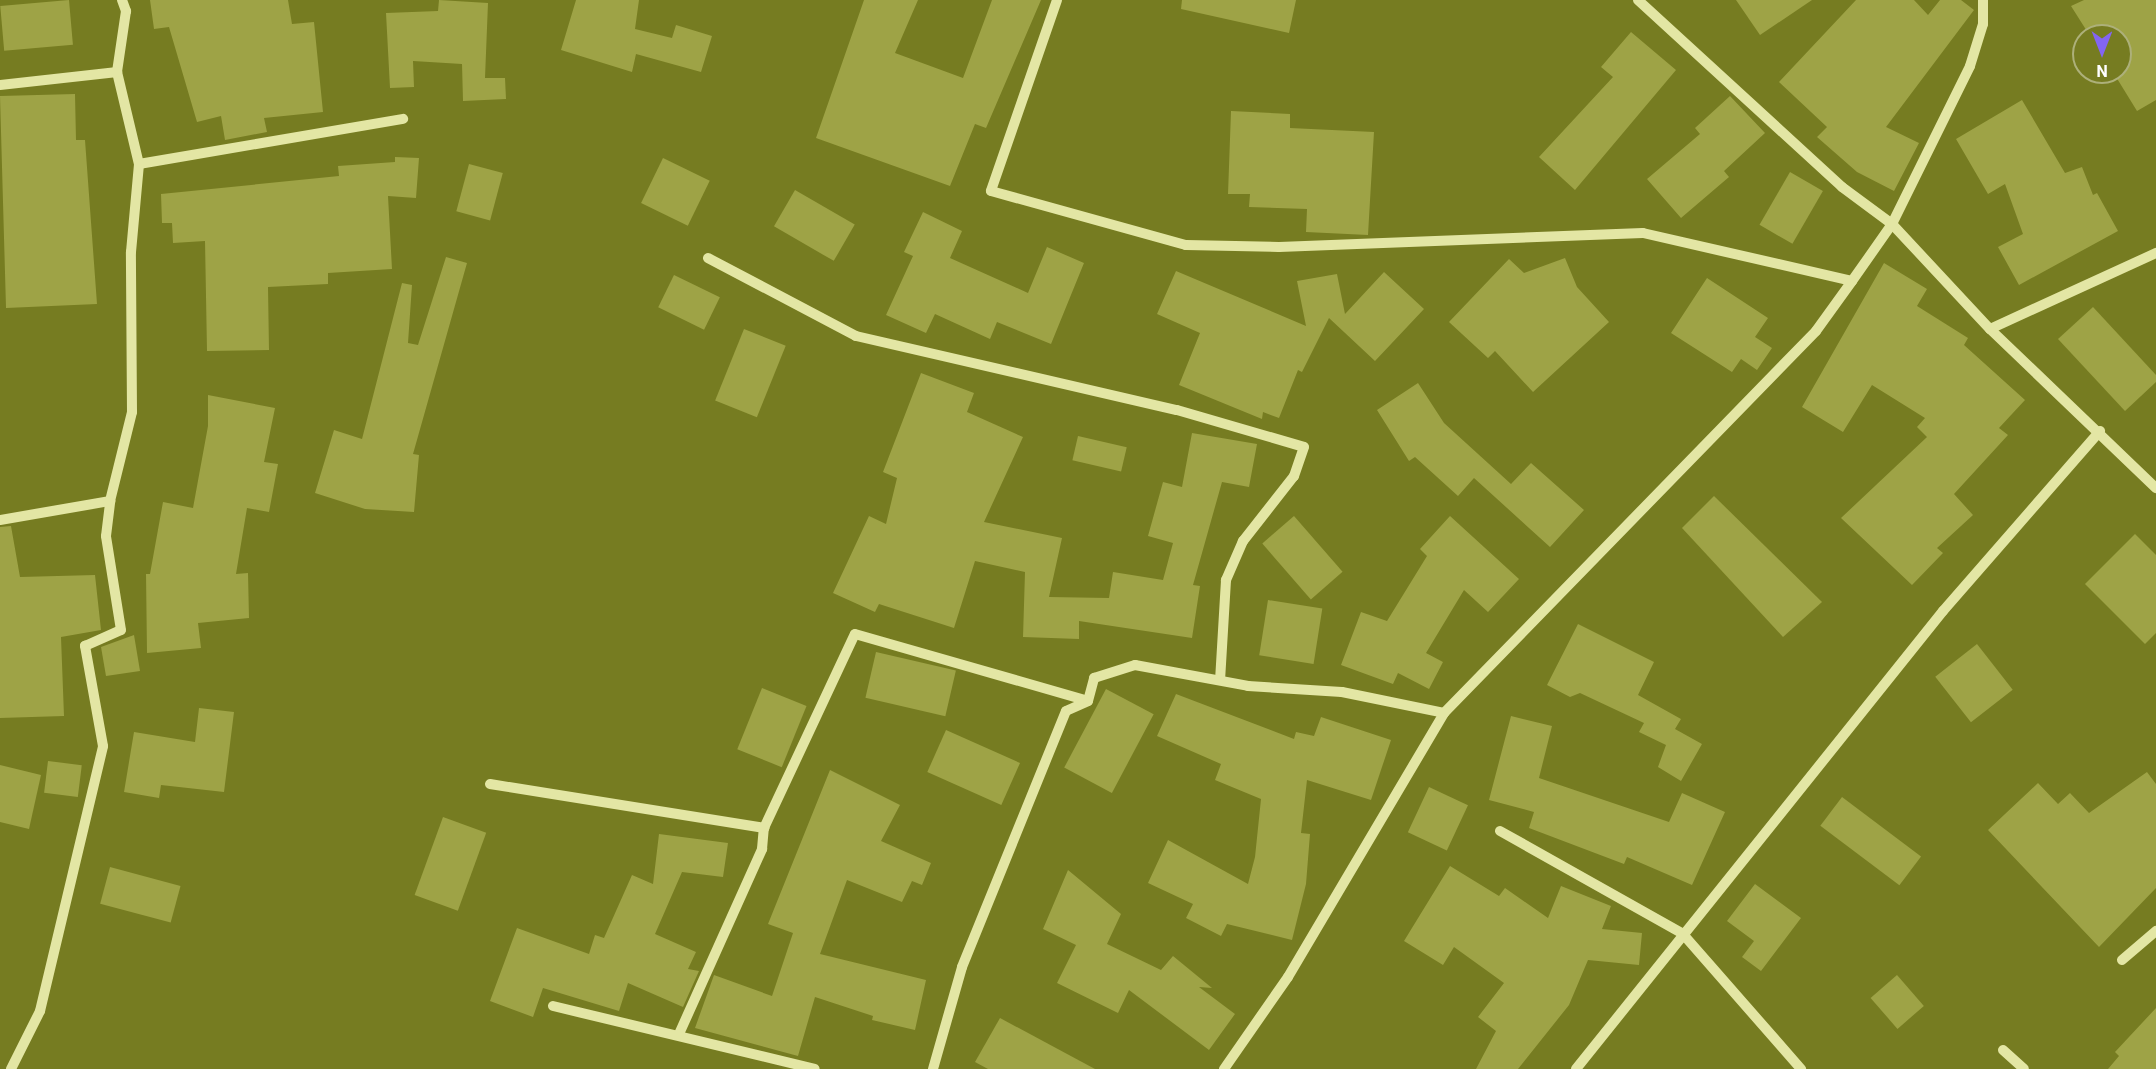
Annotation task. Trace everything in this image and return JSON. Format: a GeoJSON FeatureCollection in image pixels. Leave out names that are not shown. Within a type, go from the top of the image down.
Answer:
{"type":"FeatureCollection","features":[{"type":"Feature","properties":{"kind":"street"},"geometry":{"type":"LineString","coordinates":[[11,1069],[40,1011],[102,746],[85,646],[121,630],[106,536],[110,501],[132,412],[131,252],[139,164],[117,72],[126,11],[122,0]]}},
{"type":"Feature","properties":{"kind":"street"},"geometry":{"type":"LineString","coordinates":[[1057,0],[991,191],[1186,245],[1279,247],[1643,233],[1852,281]]}},
{"type":"Feature","properties":{"kind":"street"},"geometry":{"type":"LineString","coordinates":[[1638,0],[1842,187],[1892,224],[1990,329],[2100,431],[2156,488]]}},
{"type":"Feature","properties":{"kind":"street"},"geometry":{"type":"LineString","coordinates":[[1224,1069],[1288,977],[1444,713],[1816,332],[1892,224],[1970,66],[1983,24],[1983,0]]}},
{"type":"Feature","properties":{"kind":"street"},"geometry":{"type":"LineString","coordinates":[[0,85],[117,72]]}},
{"type":"Feature","properties":{"kind":"street"},"geometry":{"type":"LineString","coordinates":[[139,164],[403,119]]}},
{"type":"Feature","properties":{"kind":"street"},"geometry":{"type":"LineString","coordinates":[[1990,329],[2156,253]]}},
{"type":"Feature","properties":{"kind":"street"},"geometry":{"type":"LineString","coordinates":[[708,258],[856,336],[1176,410],[1304,447],[1294,476],[1243,541],[1226,580],[1220,680]]}},
{"type":"Feature","properties":{"kind":"street"},"geometry":{"type":"LineString","coordinates":[[1576,1069],[1682,933],[1943,611],[2100,431]]}},
{"type":"Feature","properties":{"kind":"street"},"geometry":{"type":"LineString","coordinates":[[0,520],[110,501]]}},
{"type":"Feature","properties":{"kind":"street"},"geometry":{"type":"LineString","coordinates":[[679,1034],[762,849],[764,828],[855,634],[1088,701]]}},
{"type":"Feature","properties":{"kind":"street"},"geometry":{"type":"LineString","coordinates":[[1088,701],[1094,678],[1135,665],[1220,680],[1342,692],[1444,713]]}},
{"type":"Feature","properties":{"kind":"street"},"geometry":{"type":"LineString","coordinates":[[933,1069],[962,967],[1066,711],[1088,701]]}},
{"type":"Feature","properties":{"kind":"street"},"geometry":{"type":"LineString","coordinates":[[490,784],[764,828]]}},
{"type":"Feature","properties":{"kind":"street"},"geometry":{"type":"LineString","coordinates":[[1500,831],[1682,933],[1801,1069]]}},
{"type":"Feature","properties":{"kind":"street"},"geometry":{"type":"LineString","coordinates":[[2122,960],[2156,931]]}},
{"type":"Feature","properties":{"kind":"street"},"geometry":{"type":"LineString","coordinates":[[554,1006],[679,1034],[815,1069]]}},
{"type":"Feature","properties":{"kind":"street"},"geometry":{"type":"LineString","coordinates":[[2003,1050],[2024,1069]]}},
{"type":"Feature","properties":{"kind":"building"},"geometry":{"type":"Polygon","coordinates":[[[69,0],[73,45],[4,51],[0,6],[69,0]]]}},
{"type":"Feature","properties":{"kind":"building"},"geometry":{"type":"Polygon","coordinates":[[[150,0],[288,0],[292,24],[314,22],[323,112],[264,118],[267,132],[225,140],[221,116],[197,122],[169,27],[154,29],[150,0]]]}},
{"type":"Feature","properties":{"kind":"building"},"geometry":{"type":"Polygon","coordinates":[[[439,0],[488,3],[485,78],[505,78],[506,99],[463,101],[462,64],[413,61],[414,87],[390,88],[386,13],[438,11],[439,0]]]}},
{"type":"Feature","properties":{"kind":"building"},"geometry":{"type":"Polygon","coordinates":[[[576,0],[639,0],[635,29],[672,38],[676,25],[712,36],[701,72],[636,54],[632,72],[561,50],[576,0]]]}},
{"type":"Feature","properties":{"kind":"building"},"geometry":{"type":"Polygon","coordinates":[[[864,0],[918,0],[895,53],[963,78],[992,0],[1041,0],[986,128],[975,124],[950,186],[816,138],[864,0]]]}},
{"type":"Feature","properties":{"kind":"building"},"geometry":{"type":"Polygon","coordinates":[[[1182,0],[1296,0],[1289,33],[1181,9],[1182,0]]]}},
{"type":"Feature","properties":{"kind":"building"},"geometry":{"type":"Polygon","coordinates":[[[1736,0],[1812,0],[1760,35],[1736,0]]]}},
{"type":"Feature","properties":{"kind":"building"},"geometry":{"type":"Polygon","coordinates":[[[1856,0],[1914,0],[1928,15],[1940,0],[1961,0],[1974,10],[1886,127],[1919,143],[1894,191],[1857,172],[1817,137],[1827,127],[1779,82],[1856,0]]]}},
{"type":"Feature","properties":{"kind":"building"},"geometry":{"type":"Polygon","coordinates":[[[2084,0],[2156,0],[2156,100],[2137,111],[2120,84],[2132,84],[2132,24],[2082,24],[2071,6],[2084,0]]]}},
{"type":"Feature","properties":{"kind":"building"},"geometry":{"type":"Polygon","coordinates":[[[1631,32],[1676,70],[1575,190],[1539,157],[1613,77],[1601,67],[1631,32]]]}},
{"type":"Feature","properties":{"kind":"building"},"geometry":{"type":"Polygon","coordinates":[[[75,94],[76,140],[85,140],[97,304],[6,308],[0,96],[75,94]]]}},
{"type":"Feature","properties":{"kind":"building"},"geometry":{"type":"Polygon","coordinates":[[[1730,96],[1765,133],[1724,171],[1729,177],[1681,218],[1647,179],[1700,134],[1695,128],[1730,96]]]}},
{"type":"Feature","properties":{"kind":"building"},"geometry":{"type":"Polygon","coordinates":[[[2022,100],[2065,173],[2082,167],[2093,195],[2097,193],[2118,231],[2019,285],[1998,247],[2023,234],[2005,184],[1988,194],[1956,139],[2022,100]]]}},
{"type":"Feature","properties":{"kind":"building"},"geometry":{"type":"Polygon","coordinates":[[[1231,111],[1290,114],[1290,128],[1374,132],[1368,235],[1306,232],[1307,209],[1249,207],[1250,194],[1228,194],[1231,111]]]}},
{"type":"Feature","properties":{"kind":"building"},"geometry":{"type":"Polygon","coordinates":[[[395,157],[419,158],[416,198],[388,196],[392,269],[328,273],[328,284],[268,287],[269,350],[207,351],[205,241],[173,243],[172,223],[162,223],[161,194],[339,176],[338,166],[395,162],[395,157]]]}},
{"type":"Feature","properties":{"kind":"building"},"geometry":{"type":"Polygon","coordinates":[[[663,158],[710,181],[688,226],[641,203],[663,158]]]}},
{"type":"Feature","properties":{"kind":"building"},"geometry":{"type":"Polygon","coordinates":[[[469,164],[503,173],[490,220],[456,211],[469,164]]]}},
{"type":"Feature","properties":{"kind":"building"},"geometry":{"type":"Polygon","coordinates":[[[1790,172],[1823,191],[1792,244],[1760,225],[1790,172]]]}},
{"type":"Feature","properties":{"kind":"building"},"geometry":{"type":"Polygon","coordinates":[[[795,190],[855,224],[834,261],[774,226],[795,190]]]}},
{"type":"Feature","properties":{"kind":"building"},"geometry":{"type":"Polygon","coordinates":[[[923,212],[962,231],[950,258],[1028,293],[1047,247],[1084,263],[1051,344],[997,322],[990,339],[935,314],[926,333],[886,315],[913,256],[904,252],[923,212]]]}},
{"type":"Feature","properties":{"kind":"building"},"geometry":{"type":"Polygon","coordinates":[[[446,257],[467,263],[413,454],[419,455],[414,512],[365,509],[315,493],[334,430],[362,439],[402,283],[412,285],[408,343],[418,345],[446,257]]]}},
{"type":"Feature","properties":{"kind":"building"},"geometry":{"type":"Polygon","coordinates":[[[1565,258],[1577,287],[1609,322],[1533,392],[1495,351],[1488,358],[1449,322],[1509,259],[1524,273],[1565,258]]]}},
{"type":"Feature","properties":{"kind":"building"},"geometry":{"type":"Polygon","coordinates":[[[1884,263],[1927,289],[1917,306],[1968,338],[1964,345],[2025,400],[1999,428],[2008,435],[1954,494],[1973,515],[1937,548],[1943,553],[1912,585],[1841,518],[1927,437],[1917,427],[1925,418],[1872,385],[1843,432],[1802,407],[1884,263]]]}},
{"type":"Feature","properties":{"kind":"building"},"geometry":{"type":"Polygon","coordinates":[[[1176,271],[1306,326],[1297,281],[1337,274],[1345,314],[1384,272],[1424,309],[1375,361],[1329,318],[1302,372],[1298,370],[1279,418],[1263,412],[1262,419],[1179,385],[1200,333],[1157,314],[1176,271]]]}},
{"type":"Feature","properties":{"kind":"building"},"geometry":{"type":"Polygon","coordinates":[[[674,275],[720,297],[704,330],[658,307],[674,275]]]}},
{"type":"Feature","properties":{"kind":"building"},"geometry":{"type":"Polygon","coordinates":[[[1707,278],[1768,318],[1755,337],[1772,348],[1757,370],[1741,359],[1732,372],[1671,333],[1707,278]]]}},
{"type":"Feature","properties":{"kind":"building"},"geometry":{"type":"Polygon","coordinates":[[[2093,307],[2156,375],[2156,382],[2125,411],[2058,339],[2093,307]]]}},
{"type":"Feature","properties":{"kind":"building"},"geometry":{"type":"Polygon","coordinates":[[[744,329],[786,346],[757,417],[715,400],[744,329]]]}},
{"type":"Feature","properties":{"kind":"building"},"geometry":{"type":"Polygon","coordinates":[[[921,373],[974,393],[967,412],[1023,437],[984,522],[1062,538],[1049,597],[1109,598],[1113,572],[1163,580],[1173,543],[1148,536],[1163,482],[1182,487],[1192,433],[1257,444],[1249,487],[1222,482],[1193,585],[1200,586],[1192,638],[1079,621],[1079,639],[1023,637],[1025,572],[975,561],[954,628],[879,604],[875,612],[833,593],[869,516],[886,524],[897,478],[883,472],[921,373]]]}},
{"type":"Feature","properties":{"kind":"building"},"geometry":{"type":"Polygon","coordinates":[[[1418,383],[1444,423],[1511,484],[1531,463],[1584,510],[1550,547],[1474,478],[1458,496],[1415,457],[1409,461],[1377,410],[1418,383]]]}},
{"type":"Feature","properties":{"kind":"building"},"geometry":{"type":"Polygon","coordinates":[[[208,395],[275,408],[264,462],[278,464],[269,512],[247,508],[236,574],[248,573],[249,618],[198,623],[201,648],[147,653],[146,574],[150,574],[163,502],[193,508],[208,426],[208,395]]]}},
{"type":"Feature","properties":{"kind":"building"},"geometry":{"type":"Polygon","coordinates":[[[1078,436],[1127,447],[1121,472],[1072,460],[1078,436]]]}},
{"type":"Feature","properties":{"kind":"building"},"geometry":{"type":"Polygon","coordinates":[[[1714,496],[1822,602],[1783,637],[1682,528],[1714,496]]]}},
{"type":"Feature","properties":{"kind":"building"},"geometry":{"type":"Polygon","coordinates":[[[1294,516],[1343,572],[1311,599],[1262,544],[1294,516]]]}},
{"type":"Feature","properties":{"kind":"building"},"geometry":{"type":"Polygon","coordinates":[[[1450,516],[1519,579],[1488,612],[1464,590],[1426,653],[1443,662],[1429,689],[1398,673],[1393,684],[1341,665],[1361,612],[1387,621],[1427,556],[1420,549],[1450,516]]]}},
{"type":"Feature","properties":{"kind":"building"},"geometry":{"type":"Polygon","coordinates":[[[11,526],[20,577],[95,575],[101,630],[61,637],[64,716],[0,718],[0,527],[11,526]]]}},
{"type":"Feature","properties":{"kind":"building"},"geometry":{"type":"Polygon","coordinates":[[[2135,534],[2156,555],[2156,633],[2145,644],[2085,584],[2135,534]]]}},
{"type":"Feature","properties":{"kind":"building"},"geometry":{"type":"Polygon","coordinates":[[[1268,600],[1322,609],[1314,664],[1259,655],[1268,600]]]}},
{"type":"Feature","properties":{"kind":"building"},"geometry":{"type":"Polygon","coordinates":[[[1578,624],[1654,662],[1638,695],[1681,719],[1675,729],[1702,744],[1681,781],[1658,767],[1666,745],[1639,732],[1644,723],[1580,693],[1570,697],[1547,685],[1578,624]]]}},
{"type":"Feature","properties":{"kind":"building"},"geometry":{"type":"Polygon","coordinates":[[[134,635],[140,671],[106,676],[101,647],[134,635]]]}},
{"type":"Feature","properties":{"kind":"building"},"geometry":{"type":"Polygon","coordinates":[[[1977,644],[2013,690],[1971,722],[1935,677],[1977,644]]]}},
{"type":"Feature","properties":{"kind":"building"},"geometry":{"type":"Polygon","coordinates":[[[876,652],[956,670],[945,716],[865,698],[876,652]]]}},
{"type":"Feature","properties":{"kind":"building"},"geometry":{"type":"Polygon","coordinates":[[[762,688],[807,706],[782,767],[737,749],[762,688]]]}},
{"type":"Feature","properties":{"kind":"building"},"geometry":{"type":"Polygon","coordinates":[[[1106,689],[1154,714],[1112,793],[1064,768],[1106,689]]]}},
{"type":"Feature","properties":{"kind":"building"},"geometry":{"type":"Polygon","coordinates":[[[1176,694],[1294,739],[1296,732],[1314,736],[1321,717],[1391,740],[1371,800],[1307,780],[1301,833],[1310,834],[1306,884],[1292,940],[1227,924],[1221,936],[1186,918],[1193,904],[1148,883],[1168,840],[1248,884],[1255,857],[1261,799],[1215,780],[1221,764],[1157,736],[1176,694]]]}},
{"type":"Feature","properties":{"kind":"building"},"geometry":{"type":"Polygon","coordinates":[[[199,708],[234,712],[224,792],[161,785],[159,798],[124,792],[134,732],[195,742],[199,708]]]}},
{"type":"Feature","properties":{"kind":"building"},"geometry":{"type":"Polygon","coordinates":[[[1511,716],[1552,726],[1539,778],[1669,822],[1682,793],[1725,812],[1692,885],[1627,857],[1624,864],[1529,828],[1534,812],[1489,800],[1511,716]]]}},
{"type":"Feature","properties":{"kind":"building"},"geometry":{"type":"Polygon","coordinates":[[[946,730],[1020,763],[1001,805],[927,772],[946,730]]]}},
{"type":"Feature","properties":{"kind":"building"},"geometry":{"type":"Polygon","coordinates":[[[48,761],[82,765],[78,797],[44,793],[48,761]]]}},
{"type":"Feature","properties":{"kind":"building"},"geometry":{"type":"Polygon","coordinates":[[[0,765],[41,775],[29,829],[0,822],[0,765]]]}},
{"type":"Feature","properties":{"kind":"building"},"geometry":{"type":"Polygon","coordinates":[[[830,770],[900,805],[881,841],[931,863],[922,885],[912,881],[902,902],[847,880],[820,954],[926,980],[915,1030],[872,1020],[873,1016],[815,997],[798,1056],[695,1028],[714,975],[772,996],[793,933],[768,924],[830,770]]]}},
{"type":"Feature","properties":{"kind":"building"},"geometry":{"type":"Polygon","coordinates":[[[2147,772],[2156,784],[2156,888],[2099,947],[1988,830],[2038,783],[2058,804],[2070,793],[2089,813],[2147,772]]]}},
{"type":"Feature","properties":{"kind":"building"},"geometry":{"type":"Polygon","coordinates":[[[1429,787],[1468,805],[1447,850],[1408,832],[1429,787]]]}},
{"type":"Feature","properties":{"kind":"building"},"geometry":{"type":"Polygon","coordinates":[[[1842,797],[1921,857],[1899,885],[1820,826],[1842,797]]]}},
{"type":"Feature","properties":{"kind":"building"},"geometry":{"type":"Polygon","coordinates":[[[443,817],[486,833],[458,911],[415,895],[443,817]]]}},
{"type":"Feature","properties":{"kind":"building"},"geometry":{"type":"Polygon","coordinates":[[[659,834],[728,843],[723,877],[682,872],[655,934],[696,952],[688,969],[699,971],[683,1007],[628,983],[619,1011],[543,988],[533,1017],[490,1001],[517,928],[589,954],[595,935],[604,938],[632,875],[653,884],[659,834]]]}},
{"type":"Feature","properties":{"kind":"building"},"geometry":{"type":"Polygon","coordinates":[[[1450,866],[1499,896],[1505,888],[1548,918],[1561,886],[1611,906],[1602,929],[1642,933],[1639,965],[1588,960],[1569,1005],[1518,1069],[1476,1069],[1496,1031],[1478,1017],[1504,983],[1454,947],[1443,965],[1404,941],[1450,866]]]}},
{"type":"Feature","properties":{"kind":"building"},"geometry":{"type":"Polygon","coordinates":[[[110,867],[181,886],[171,923],[100,904],[110,867]]]}},
{"type":"Feature","properties":{"kind":"building"},"geometry":{"type":"Polygon","coordinates":[[[1068,870],[1121,914],[1107,944],[1161,970],[1173,956],[1212,988],[1199,987],[1235,1014],[1209,1050],[1129,990],[1118,1013],[1057,983],[1076,945],[1043,929],[1068,870]]]}},
{"type":"Feature","properties":{"kind":"building"},"geometry":{"type":"Polygon","coordinates":[[[1755,884],[1801,918],[1761,971],[1742,957],[1754,941],[1727,921],[1755,884]]]}},
{"type":"Feature","properties":{"kind":"building"},"geometry":{"type":"Polygon","coordinates":[[[1897,975],[1924,1006],[1897,1029],[1871,998],[1897,975]]]}},
{"type":"Feature","properties":{"kind":"building"},"geometry":{"type":"Polygon","coordinates":[[[2156,1008],[2156,1069],[2108,1069],[2119,1056],[2115,1052],[2156,1008]]]}},
{"type":"Feature","properties":{"kind":"building"},"geometry":{"type":"Polygon","coordinates":[[[1000,1018],[1095,1069],[988,1069],[975,1062],[1000,1018]]]}}]}
